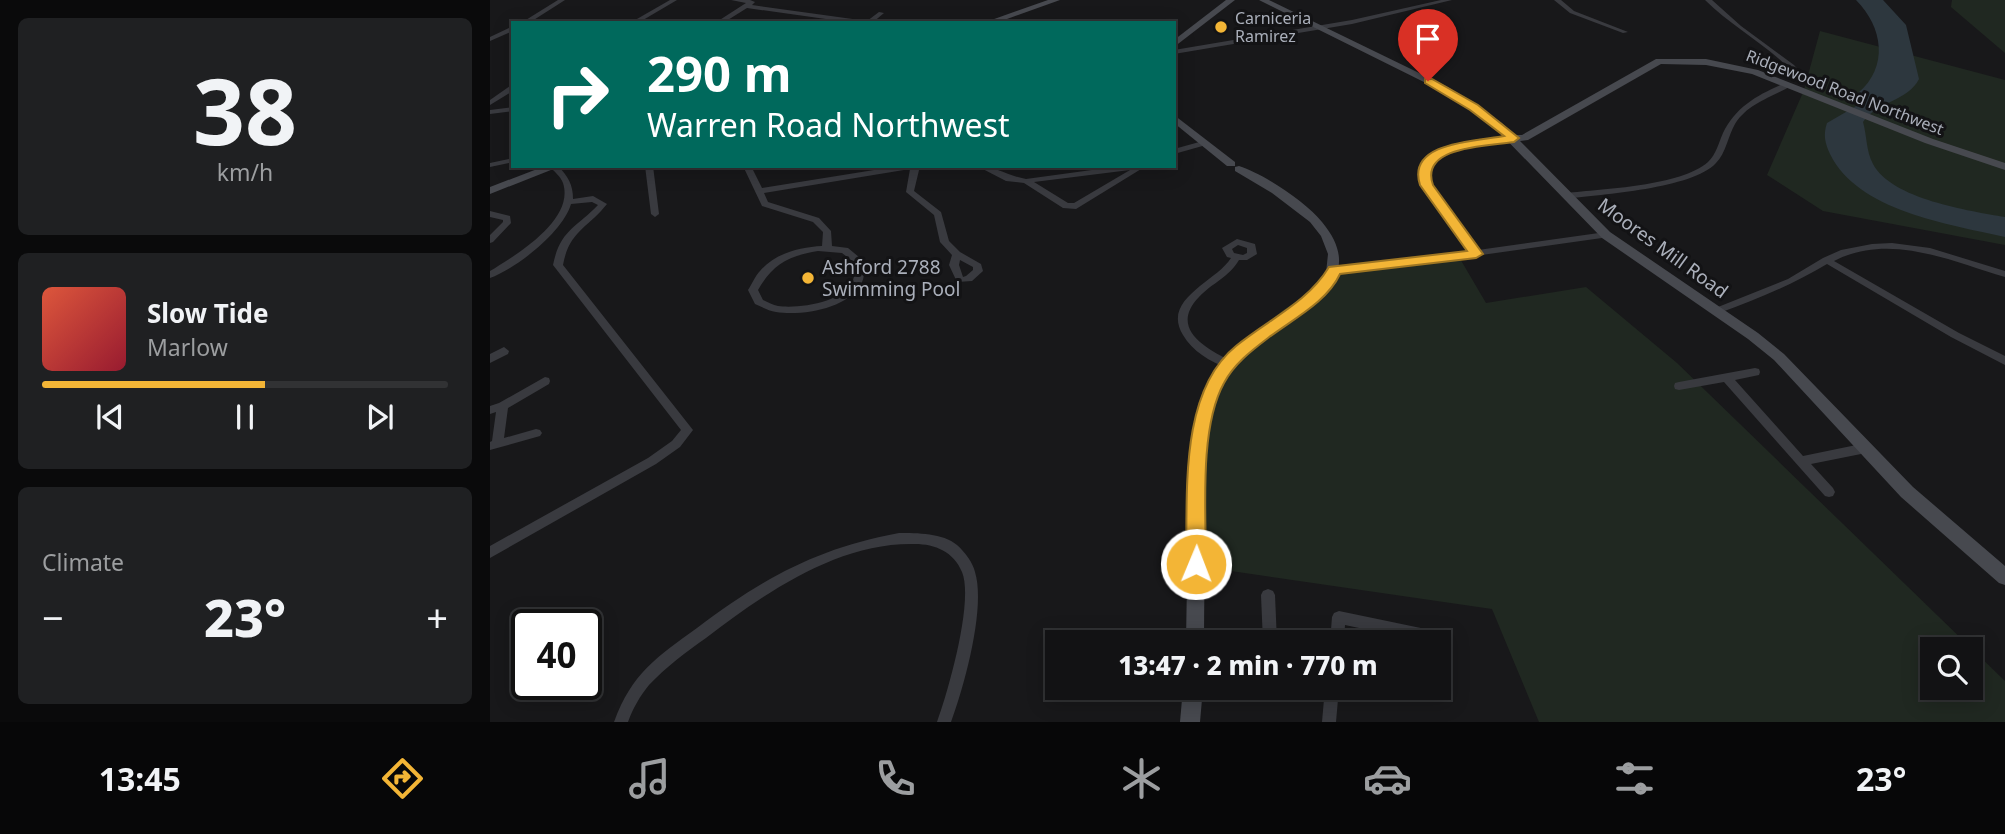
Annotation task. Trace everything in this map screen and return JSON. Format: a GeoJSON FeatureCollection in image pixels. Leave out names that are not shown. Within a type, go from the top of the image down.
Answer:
{"type":"FeatureCollection","features":[{"type":"Feature","properties":{"kind":"street"},"geometry":{"type":"LineString","coordinates":[[527,21],[562,0]]}},
{"type":"Feature","properties":{"kind":"street"},"geometry":{"type":"LineString","coordinates":[[637,21],[674,0]]}},
{"type":"Feature","properties":{"kind":"street"},"geometry":{"type":"LineString","coordinates":[[734,0],[856,21]]}},
{"type":"Feature","properties":{"kind":"street"},"geometry":{"type":"LineString","coordinates":[[993,21],[1056,0]]}},
{"type":"Feature","properties":{"kind":"street"},"geometry":{"type":"LineString","coordinates":[[1176,42],[1231,0]]}},
{"type":"Feature","properties":{"kind":"street","name":"Moores Mill Road"},"geometry":{"type":"LineString","coordinates":[[1264,0],[1462,100],[1514,138],[1566,196],[1606,235],[1779,357],[1907,492],[2005,577]]}},
{"type":"Feature","properties":{"kind":"street"},"geometry":{"type":"LineString","coordinates":[[1176,52],[1320,28],[1449,0]]}},
{"type":"Feature","properties":{"kind":"street"},"geometry":{"type":"LineString","coordinates":[[1557,0],[1572,12],[1626,32]]}},
{"type":"Feature","properties":{"kind":"street"},"geometry":{"type":"LineString","coordinates":[[1708,0],[1751,37],[1792,66],[1803,80]]}},
{"type":"Feature","properties":{"kind":"street"},"geometry":{"type":"LineString","coordinates":[[721,21],[752,3]]}},
{"type":"Feature","properties":{"kind":"street"},"geometry":{"type":"LineString","coordinates":[[871,21],[881,13]]}},
{"type":"Feature","properties":{"kind":"street"},"geometry":{"type":"LineString","coordinates":[[490,40],[511,29]]}},
{"type":"Feature","properties":{"kind":"street","name":"Ridgewood Road Northwest"},"geometry":{"type":"LineString","coordinates":[[1476,254],[1426,185],[1424,166],[1433,156],[1448,149],[1524,138],[1659,61],[1726,64],[2005,167]]}},
{"type":"Feature","properties":{"kind":"street"},"geometry":{"type":"LineString","coordinates":[[1566,196],[1668,181],[1707,166],[1715,159],[1741,108],[1788,85]]}},
{"type":"Feature","properties":{"kind":"street"},"geometry":{"type":"LineString","coordinates":[[490,103],[511,89]]}},
{"type":"Feature","properties":{"kind":"street"},"geometry":{"type":"LineString","coordinates":[[490,112],[511,109]]}},
{"type":"Feature","properties":{"kind":"street"},"geometry":{"type":"LineString","coordinates":[[1176,120],[1235,166],[1314,219],[1333,246],[1334,270],[1319,293],[1252,340],[1227,364],[1209,397],[1198,445],[1195,630]]}},
{"type":"Feature","properties":{"kind":"street"},"geometry":{"type":"LineString","coordinates":[[1176,151],[1201,141]]}},
{"type":"Feature","properties":{"kind":"street"},"geometry":{"type":"LineString","coordinates":[[490,165],[511,161]]}},
{"type":"Feature","properties":{"kind":"street"},"geometry":{"type":"LineString","coordinates":[[490,189],[538,168]]}},
{"type":"Feature","properties":{"kind":"street"},"geometry":{"type":"LineString","coordinates":[[490,189],[548,168]]}},
{"type":"Feature","properties":{"kind":"street"},"geometry":{"type":"LineString","coordinates":[[490,275],[527,251],[547,234],[561,217],[568,202],[567,183],[556,168]]}},
{"type":"Feature","properties":{"kind":"street"},"geometry":{"type":"LineString","coordinates":[[649,168],[655,214]]}},
{"type":"Feature","properties":{"kind":"street"},"geometry":{"type":"LineString","coordinates":[[748,168],[765,204],[816,220],[827,231],[827,248]]}},
{"type":"Feature","properties":{"kind":"street"},"geometry":{"type":"LineString","coordinates":[[761,191],[904,168]]}},
{"type":"Feature","properties":{"kind":"street"},"geometry":{"type":"LineString","coordinates":[[916,168],[910,192],[937,214],[945,242],[957,254]]}},
{"type":"Feature","properties":{"kind":"street"},"geometry":{"type":"LineString","coordinates":[[985,168],[1009,179],[1026,181],[1133,168]]}},
{"type":"Feature","properties":{"kind":"street"},"geometry":{"type":"LineString","coordinates":[[1026,181],[1066,206],[1076,206],[1139,168]]}},
{"type":"Feature","properties":{"kind":"street"},"geometry":{"type":"LineString","coordinates":[[490,552],[652,461],[676,443],[687,430],[558,265],[560,247],[573,230],[603,204],[593,199],[568,202]]}},
{"type":"Feature","properties":{"kind":"street"},"geometry":{"type":"LineString","coordinates":[[490,214],[508,218],[507,223],[490,240]]}},
{"type":"Feature","properties":{"kind":"street"},"geometry":{"type":"LineString","coordinates":[[1334,270],[1476,254],[1606,235]]}},
{"type":"Feature","properties":{"kind":"street"},"geometry":{"type":"LineString","coordinates":[[1716,311],[1791,281],[1826,260],[1852,250],[1897,246],[1945,254],[2005,274]]}},
{"type":"Feature","properties":{"kind":"street"},"geometry":{"type":"LineString","coordinates":[[827,248],[845,250],[860,262],[858,281],[846,293],[817,308],[795,312],[768,308],[757,300],[757,283],[772,265],[798,252],[827,248]]}},
{"type":"Feature","properties":{"kind":"street"},"geometry":{"type":"LineString","coordinates":[[1227,364],[1205,354],[1192,342],[1185,330],[1184,315],[1193,297],[1224,275],[1236,258]]}},
{"type":"Feature","properties":{"kind":"street"},"geometry":{"type":"LineString","coordinates":[[1826,260],[2005,361]]}},
{"type":"Feature","properties":{"kind":"street"},"geometry":{"type":"LineString","coordinates":[[490,359],[504,351]]}},
{"type":"Feature","properties":{"kind":"street"},"geometry":{"type":"LineString","coordinates":[[1679,386],[1755,372]]}},
{"type":"Feature","properties":{"kind":"street"},"geometry":{"type":"LineString","coordinates":[[1728,379],[1829,492]]}},
{"type":"Feature","properties":{"kind":"street"},"geometry":{"type":"LineString","coordinates":[[490,410],[503,406],[545,381]]}},
{"type":"Feature","properties":{"kind":"street"},"geometry":{"type":"LineString","coordinates":[[503,406],[494,445],[536,433]]}},
{"type":"Feature","properties":{"kind":"street"},"geometry":{"type":"LineString","coordinates":[[1801,461],[1866,447]]}},
{"type":"Feature","properties":{"kind":"street"},"geometry":{"type":"LineString","coordinates":[[621,722],[637,687],[655,668],[761,590],[830,556],[889,539],[920,537],[936,540],[960,556],[971,582],[965,647],[944,722]]}},
{"type":"Feature","properties":{"kind":"street"},"geometry":{"type":"LineString","coordinates":[[1269,594],[1270,630]]}},
{"type":"Feature","properties":{"kind":"street"},"geometry":{"type":"LineString","coordinates":[[1337,630],[1339,617],[1399,630]]}},
{"type":"Feature","properties":{"kind":"street"},"geometry":{"type":"LineString","coordinates":[[1190,722],[1192,700]]}},
{"type":"Feature","properties":{"kind":"street"},"geometry":{"type":"LineString","coordinates":[[1329,722],[1331,700]]}},
{"type":"Feature","properties":{"kind":"shaded area"},"geometry":{"type":"Polygon","coordinates":[[[1856,0],[1883,0],[1906,25],[1919,79],[1907,92],[1876,110],[1863,122],[1873,164],[1882,176],[1913,195],[1953,207],[2005,217],[2005,237],[1932,220],[1883,202],[1861,189],[1843,173],[1830,154],[1825,139],[1827,123],[1858,105],[1858,93],[1868,83],[1878,59],[1877,34],[1856,0]]]}},
{"type":"Feature","properties":{"kind":"shaded area"},"geometry":{"type":"Polygon","coordinates":[[[1952,0],[2005,0],[2005,53],[1951,7],[1952,0]]]}},
{"type":"Feature","properties":{"kind":"shaded area"},"geometry":{"type":"Polygon","coordinates":[[[1820,31],[2005,80],[2005,245],[1823,211],[1767,175],[1804,90],[1820,31]]]}},
{"type":"Feature","properties":{"kind":"shaded area"},"geometry":{"type":"Polygon","coordinates":[[[1459,257],[1486,303],[1586,287],[1677,363],[1960,637],[1920,637],[1920,700],[1983,700],[1983,660],[2005,681],[2005,722],[1539,722],[1492,609],[1190,565],[1199,427],[1220,363],[1282,311],[1326,281],[1330,268],[1357,272],[1459,257]]]}},
{"type":"Feature","properties":{"kind":"place","name":"Carniceria Ramirez"},"geometry":{"type":"Point","coordinates":[1221,27]}},
{"type":"Feature","properties":{"kind":"place","name":"Ashford 2788 Swimming Pool"},"geometry":{"type":"Point","coordinates":[808,278]}},
{"type":"Feature","properties":{"kind":"route"},"geometry":{"type":"LineString","coordinates":[[1196,564],[1198,445],[1209,397],[1227,364],[1252,340],[1319,293],[1334,270],[1362,269],[1476,254],[1426,185],[1424,166],[1433,156],[1448,149],[1514,138],[1474,108],[1428,81]]}}]}
